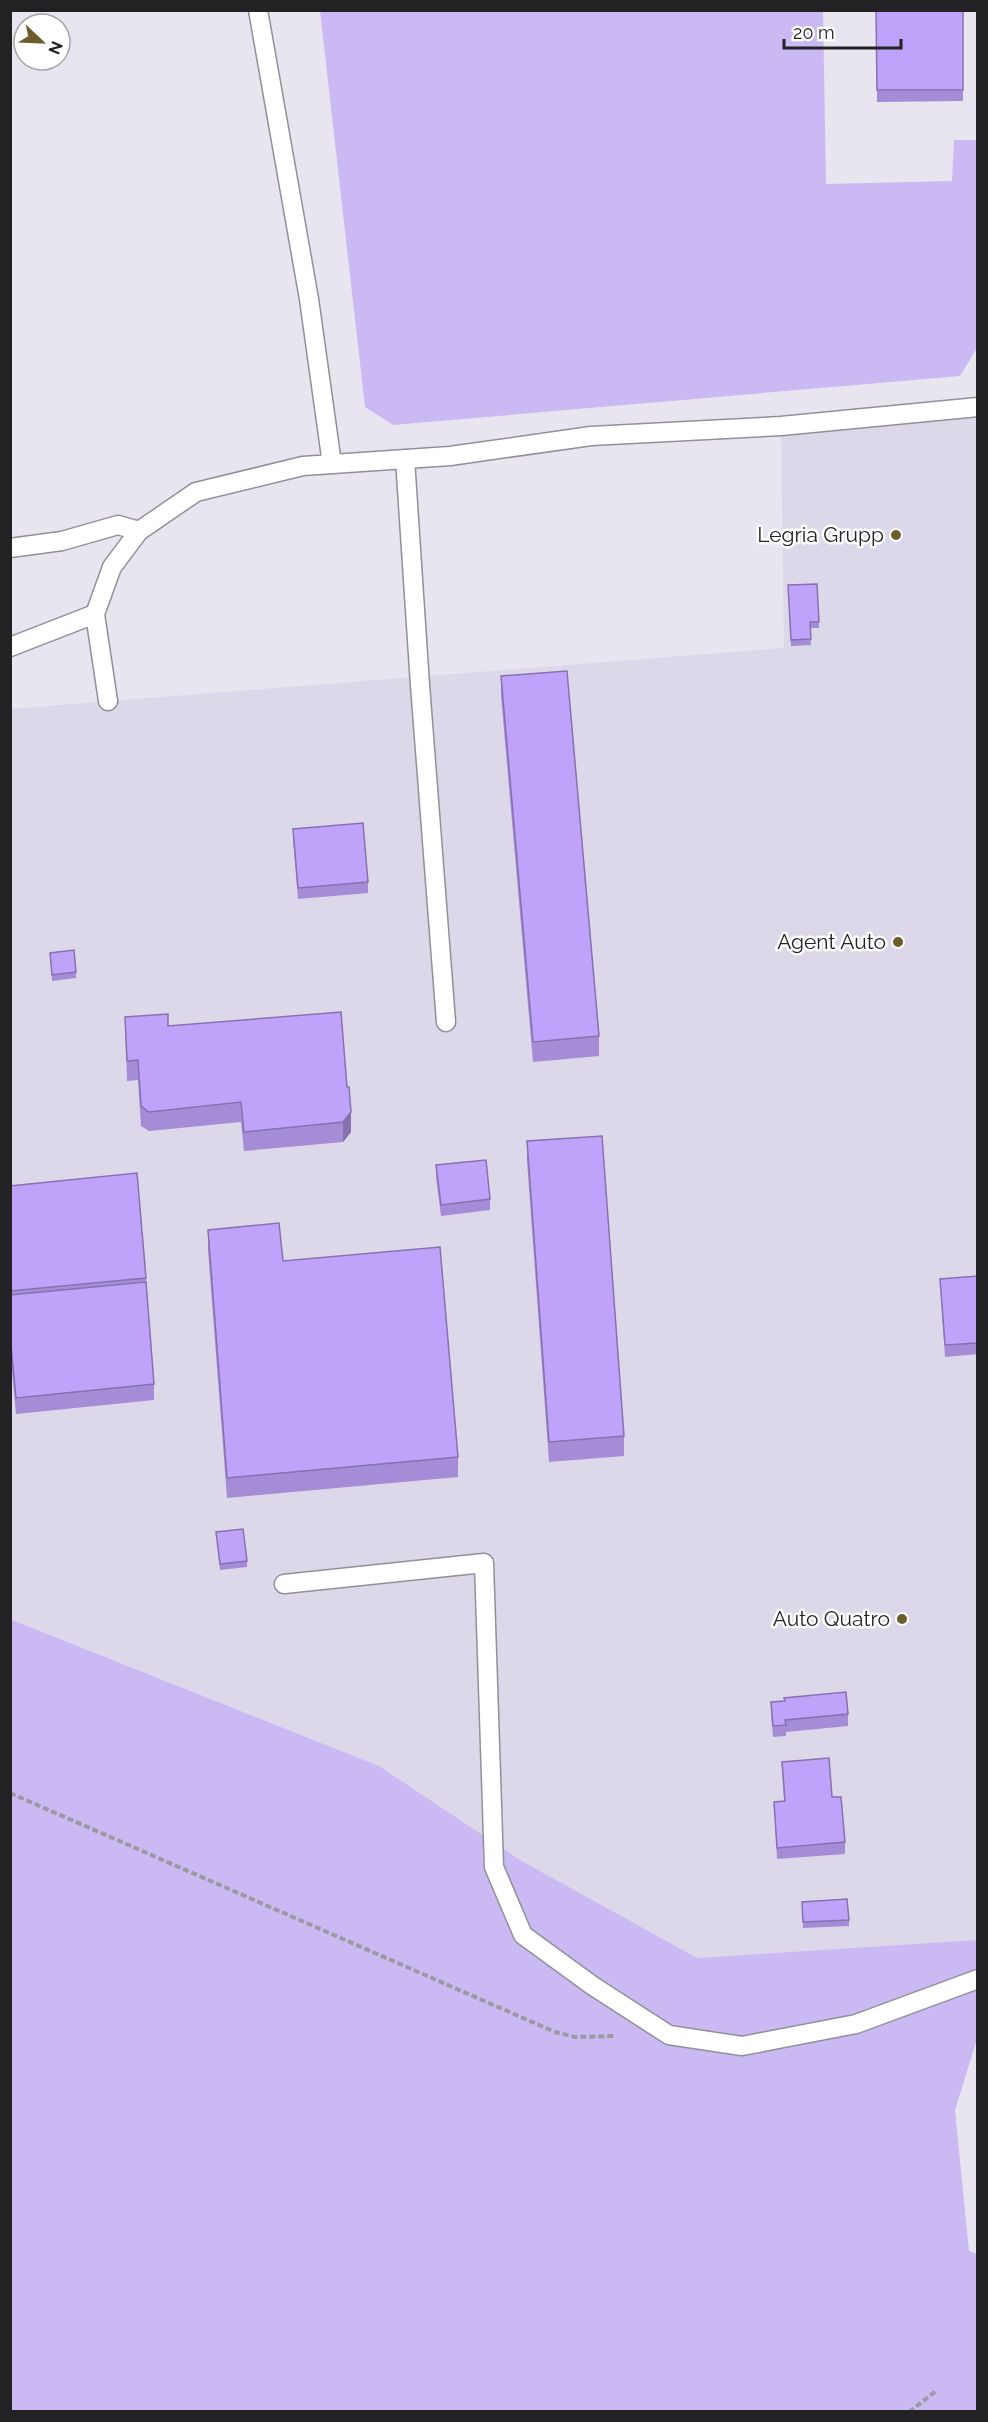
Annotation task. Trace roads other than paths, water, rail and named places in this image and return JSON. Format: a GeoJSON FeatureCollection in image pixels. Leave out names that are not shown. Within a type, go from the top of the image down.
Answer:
{"type":"FeatureCollection","features":[{"type":"Feature","properties":{"kind":"lane"},"geometry":{"type":"LineString","coordinates":[[258,10],[309,299],[332,464]]}},
{"type":"Feature","properties":{"kind":"lane"},"geometry":{"type":"LineString","coordinates":[[108,701],[95,614],[112,567],[139,531],[196,492],[303,466],[450,456],[591,436],[781,426],[978,407]]}},
{"type":"Feature","properties":{"kind":"lane"},"geometry":{"type":"LineString","coordinates":[[405,459],[446,1022]]}},
{"type":"Feature","properties":{"kind":"lane"},"geometry":{"type":"LineString","coordinates":[[10,548],[62,541],[118,525],[139,531]]}},
{"type":"Feature","properties":{"kind":"lane"},"geometry":{"type":"LineString","coordinates":[[10,647],[95,614]]}},
{"type":"Feature","properties":{"kind":"lane"},"geometry":{"type":"LineString","coordinates":[[284,1584],[484,1563],[494,1867],[523,1935],[593,1986],[669,2035],[742,2046],[856,2024],[978,1979]]}},
{"type":"Feature","properties":{"kind":"place","name":"Legria Grupp"},"geometry":{"type":"Point","coordinates":[896,535]}},
{"type":"Feature","properties":{"kind":"place","name":"Agent Auto"},"geometry":{"type":"Point","coordinates":[898,942]}},
{"type":"Feature","properties":{"kind":"place","name":"Auto Quatro"},"geometry":{"type":"Point","coordinates":[902,1619]}}]}
